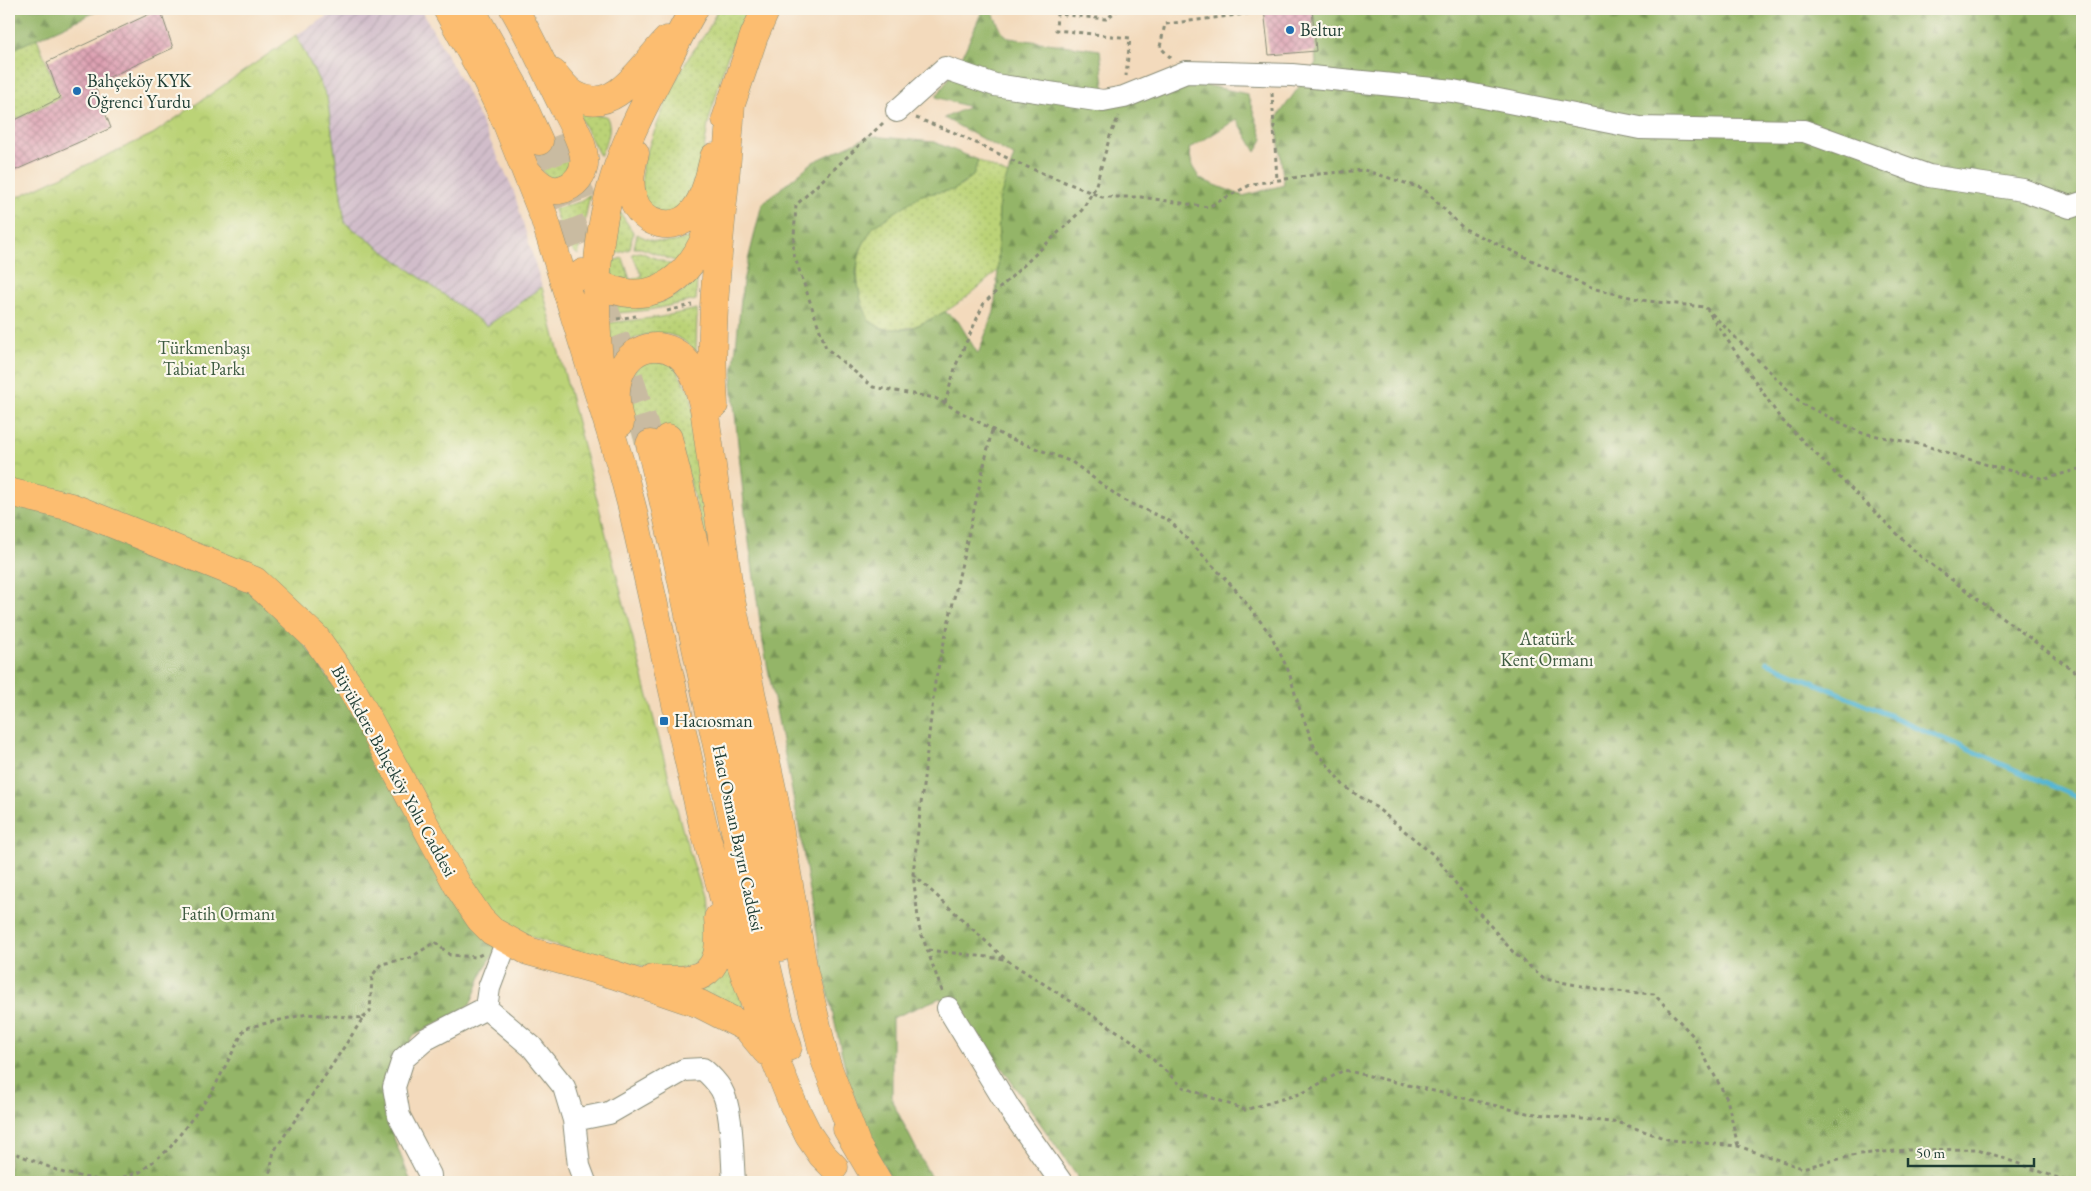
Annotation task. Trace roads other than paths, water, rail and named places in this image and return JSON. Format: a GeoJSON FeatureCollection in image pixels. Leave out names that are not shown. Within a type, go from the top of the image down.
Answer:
{"type":"FeatureCollection","features":[{"type":"Feature","properties":{"kind":"main road"},"geometry":{"type":"LineString","coordinates":[[447,9],[486,79],[544,217],[622,469],[648,572],[703,825],[722,887],[737,953],[780,1074],[792,1102],[809,1136],[838,1174]]}},
{"type":"Feature","properties":{"kind":"main road"},"geometry":{"type":"LineString","coordinates":[[471,9],[512,84],[548,138],[522,59],[495,9]]}},
{"type":"Feature","properties":{"kind":"main road"},"geometry":{"type":"LineString","coordinates":[[514,9],[543,62],[576,132],[584,157],[584,165],[579,178],[571,185],[558,190],[538,184],[525,169]]}},
{"type":"Feature","properties":{"kind":"main road"},"geometry":{"type":"LineString","coordinates":[[635,124],[635,150],[630,180],[633,200],[639,211],[650,220],[662,225],[675,225],[688,218],[700,201],[731,102],[754,36],[766,9]]}},
{"type":"Feature","properties":{"kind":"main road"},"geometry":{"type":"LineString","coordinates":[[543,62],[573,94],[590,100],[607,99],[630,82],[692,13]]}},
{"type":"Feature","properties":{"kind":"main road"},"geometry":{"type":"LineString","coordinates":[[605,414],[597,336],[597,283],[599,250],[605,210],[622,154],[635,124],[692,13]]}},
{"type":"Feature","properties":{"kind":"main road"},"geometry":{"type":"LineString","coordinates":[[714,474],[716,433],[712,383],[712,315],[731,102]]}},
{"type":"Feature","properties":{"kind":"main road"},"geometry":{"type":"LineString","coordinates":[[544,217],[555,239],[581,272],[604,288],[622,292],[642,293],[668,284],[682,274],[702,247],[725,173]]}},
{"type":"Feature","properties":{"kind":"main road"},"geometry":{"type":"LineString","coordinates":[[622,469],[622,434],[616,404],[619,375],[626,361],[634,354],[645,349],[658,347],[670,349],[680,355],[690,366],[696,379],[704,408],[730,596],[774,798],[806,980],[825,1060],[856,1143],[878,1182]]}},
{"type":"Feature","properties":{"kind":"main road","name":"Hacı Osman Bayırı Caddesi"},"geometry":{"type":"LineString","coordinates":[[838,1174],[798,1076],[780,1022],[739,849],[679,567],[659,441],[697,556],[795,1011],[811,1061],[829,1101],[856,1143]]}},
{"type":"Feature","properties":{"kind":"main road","name":"Büyükdere Bahçeköy Yolu Caddesi"},"geometry":{"type":"LineString","coordinates":[[9,492],[71,507],[255,581],[316,638],[353,691],[458,886],[480,919],[492,930],[528,951],[616,975],[700,1004],[748,1028],[762,1044],[780,1074]]}},
{"type":"Feature","properties":{"kind":"main road","name":"Büyükdere Bahçeköy Yolu Caddesi"},"geometry":{"type":"LineString","coordinates":[[616,975],[675,981],[689,980],[700,976],[710,969],[716,960],[720,938],[703,825]]}},
{"type":"Feature","properties":{"kind":"street"},"geometry":{"type":"LineString","coordinates":[[897,111],[944,68],[995,85],[1102,101],[1121,106],[1186,72],[1271,74],[1453,91],[1640,128],[1804,132],[1929,176],[2023,190],[2070,207],[2082,203]]}},
{"type":"Feature","properties":{"kind":"street"},"geometry":{"type":"LineString","coordinates":[[486,1008],[492,979],[507,940]]}},
{"type":"Feature","properties":{"kind":"street"},"geometry":{"type":"LineString","coordinates":[[486,1008],[532,1047],[564,1087],[574,1120],[579,1166],[585,1182]]}},
{"type":"Feature","properties":{"kind":"street"},"geometry":{"type":"LineString","coordinates":[[430,1182],[430,1175],[399,1116],[394,1088],[402,1059],[426,1039],[486,1008]]}},
{"type":"Feature","properties":{"kind":"street"},"geometry":{"type":"LineString","coordinates":[[948,1008],[1008,1108],[1061,1182]]}},
{"type":"Feature","properties":{"kind":"street"},"geometry":{"type":"LineString","coordinates":[[574,1120],[609,1113],[684,1070],[703,1069],[722,1090],[728,1109],[734,1182]]}},
{"type":"Feature","properties":{"kind":"waterway"},"geometry":{"type":"LineString","coordinates":[[1767,662],[2082,799]]}},
{"type":"Feature","properties":{"kind":"tunnel"},"geometry":{"type":"LineString","coordinates":[[558,135],[583,201]]}},
{"type":"Feature","properties":{"kind":"tunnel"},"geometry":{"type":"LineString","coordinates":[[539,141],[623,357],[650,444]]}},
{"type":"Feature","properties":{"kind":"place","name":"Beltur"},"geometry":{"type":"Point","coordinates":[1290,30]}},
{"type":"Feature","properties":{"kind":"place","name":"Bahçeköy KYK Öğrenci Yurdu"},"geometry":{"type":"Point","coordinates":[77,91]}},
{"type":"Feature","properties":{"kind":"place","name":"Hacıosman"},"geometry":{"type":"Point","coordinates":[664,721]}},
{"type":"Feature","properties":{"kind":"park label","name":"Türkmenbaşı Tabiat Parkı"},"geometry":{"type":"Point","coordinates":[204,358]}},
{"type":"Feature","properties":{"kind":"park label","name":"Atatürk Kent Ormanı"},"geometry":{"type":"Point","coordinates":[1547,649]}},
{"type":"Feature","properties":{"kind":"park label","name":"Fatih Ormanı"},"geometry":{"type":"Point","coordinates":[228,914]}}]}
